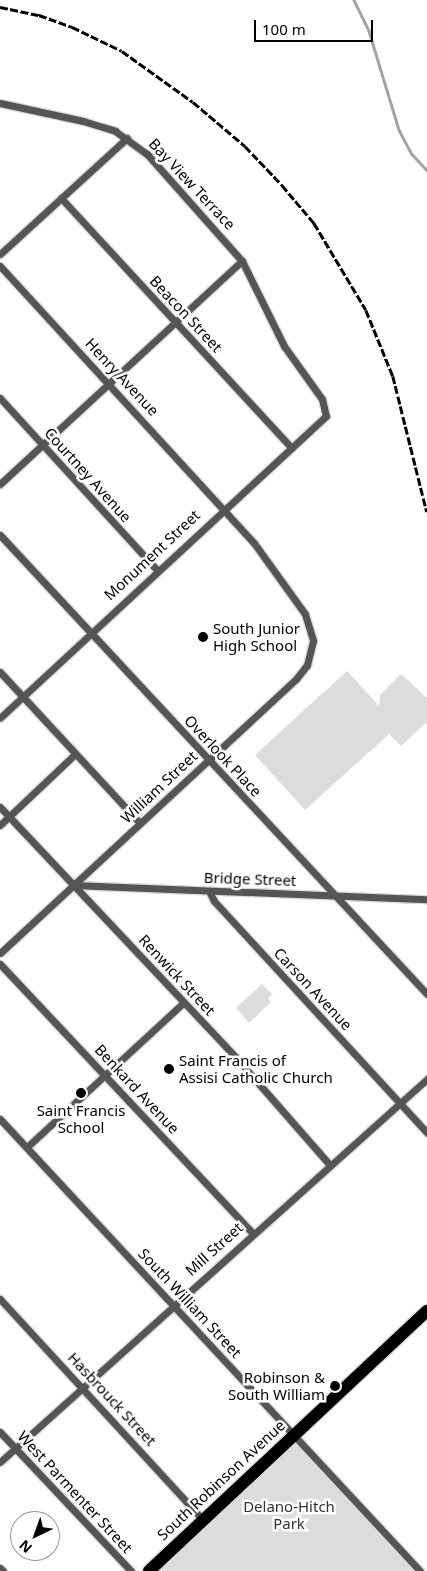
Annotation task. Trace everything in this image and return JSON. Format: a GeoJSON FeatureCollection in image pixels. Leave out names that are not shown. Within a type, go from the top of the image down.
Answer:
{"type":"FeatureCollection","features":[{"type":"Feature","properties":{"kind":"highway","name":"South Robinson Avenue"},"geometry":{"type":"LineString","coordinates":[[149,1571],[202,1519],[427,1311]]}},
{"type":"Feature","properties":{"kind":"street","name":"Bay View Terrace"},"geometry":{"type":"LineString","coordinates":[[0,103],[83,121],[127,138],[147,154],[242,261],[288,352],[322,398],[326,416]]}},
{"type":"Feature","properties":{"kind":"street"},"geometry":{"type":"LineString","coordinates":[[0,254],[127,138]]}},
{"type":"Feature","properties":{"kind":"street","name":"Beacon Street"},"geometry":{"type":"LineString","coordinates":[[61,198],[292,448]]}},
{"type":"Feature","properties":{"kind":"street"},"geometry":{"type":"LineString","coordinates":[[0,484],[242,261]]}},
{"type":"Feature","properties":{"kind":"street","name":"Henry Avenue"},"geometry":{"type":"LineString","coordinates":[[0,266],[223,508]]}},
{"type":"Feature","properties":{"kind":"street","name":"Courtney Avenue"},"geometry":{"type":"LineString","coordinates":[[0,398],[157,570]]}},
{"type":"Feature","properties":{"kind":"street","name":"Monument Street"},"geometry":{"type":"LineString","coordinates":[[0,718],[223,508],[326,416]]}},
{"type":"Feature","properties":{"kind":"street","name":"William Street"},"geometry":{"type":"LineString","coordinates":[[0,953],[296,679],[307,665],[312,641],[305,614],[272,565],[223,508]]}},
{"type":"Feature","properties":{"kind":"street","name":"Overlook Place"},"geometry":{"type":"LineString","coordinates":[[0,534],[427,994]]}},
{"type":"Feature","properties":{"kind":"street"},"geometry":{"type":"LineString","coordinates":[[0,672],[140,823]]}},
{"type":"Feature","properties":{"kind":"street"},"geometry":{"type":"LineString","coordinates":[[0,825],[75,754]]}},
{"type":"Feature","properties":{"kind":"street","name":"Renwick Street"},"geometry":{"type":"LineString","coordinates":[[0,807],[183,1003],[330,1165]]}},
{"type":"Feature","properties":{"kind":"street","name":"Bridge Street"},"geometry":{"type":"LineString","coordinates":[[73,885],[427,899]]}},
{"type":"Feature","properties":{"kind":"street","name":"Carson Avenue"},"geometry":{"type":"LineString","coordinates":[[209,891],[214,901],[427,1133]]}},
{"type":"Feature","properties":{"kind":"street","name":"Benkard Avenue"},"geometry":{"type":"LineString","coordinates":[[0,964],[253,1233]]}},
{"type":"Feature","properties":{"kind":"street"},"geometry":{"type":"LineString","coordinates":[[27,1147],[183,1003]]}},
{"type":"Feature","properties":{"kind":"street","name":"Mill Street"},"geometry":{"type":"LineString","coordinates":[[0,1462],[81,1387],[427,1079]]}},
{"type":"Feature","properties":{"kind":"street","name":"South William Street"},"geometry":{"type":"LineString","coordinates":[[0,1119],[420,1571]]}},
{"type":"Feature","properties":{"kind":"street","name":"Hasbrouck Street"},"geometry":{"type":"LineString","coordinates":[[0,1299],[202,1519]]}},
{"type":"Feature","properties":{"kind":"street","name":"West Parmenter Street"},"geometry":{"type":"LineString","coordinates":[[0,1432],[131,1571]]}},
{"type":"Feature","properties":{"kind":"street"},"geometry":{"type":"LineString","coordinates":[[0,1568],[3,1571]]}},
{"type":"Feature","properties":{"kind":"green space"},"geometry":{"type":"Polygon","coordinates":[[[347,671],[379,706],[380,695],[401,674],[427,698],[427,722],[401,746],[389,734],[305,810],[255,755],[347,671]]]}},
{"type":"Feature","properties":{"kind":"green space"},"geometry":{"type":"Polygon","coordinates":[[[262,984],[272,994],[268,999],[271,1002],[249,1023],[236,1008],[262,984]]]}},
{"type":"Feature","properties":{"kind":"green space","name":"Delano-Hitch Park"},"geometry":{"type":"Polygon","coordinates":[[[292,1435],[419,1571],[148,1571],[292,1435]]]}},
{"type":"Feature","properties":{"kind":"waterway"},"geometry":{"type":"LineString","coordinates":[[354,0],[369,31],[399,130],[412,154],[427,170]]}},
{"type":"Feature","properties":{"kind":"railway"},"geometry":{"type":"LineString","coordinates":[[0,7],[39,15],[72,27],[122,51],[193,102],[245,146],[282,185],[314,223],[366,310],[393,376],[427,512]]}},
{"type":"Feature","properties":{"kind":"place","name":"South Junior High School"},"geometry":{"type":"Point","coordinates":[203,637]}},
{"type":"Feature","properties":{"kind":"place","name":"Saint Francis of Assisi Catholic Church"},"geometry":{"type":"Point","coordinates":[169,1069]}},
{"type":"Feature","properties":{"kind":"place","name":"Saint Francis School"},"geometry":{"type":"Point","coordinates":[81,1093]}},
{"type":"Feature","properties":{"kind":"place","name":"Robinson & South William"},"geometry":{"type":"Point","coordinates":[335,1386]}}]}
